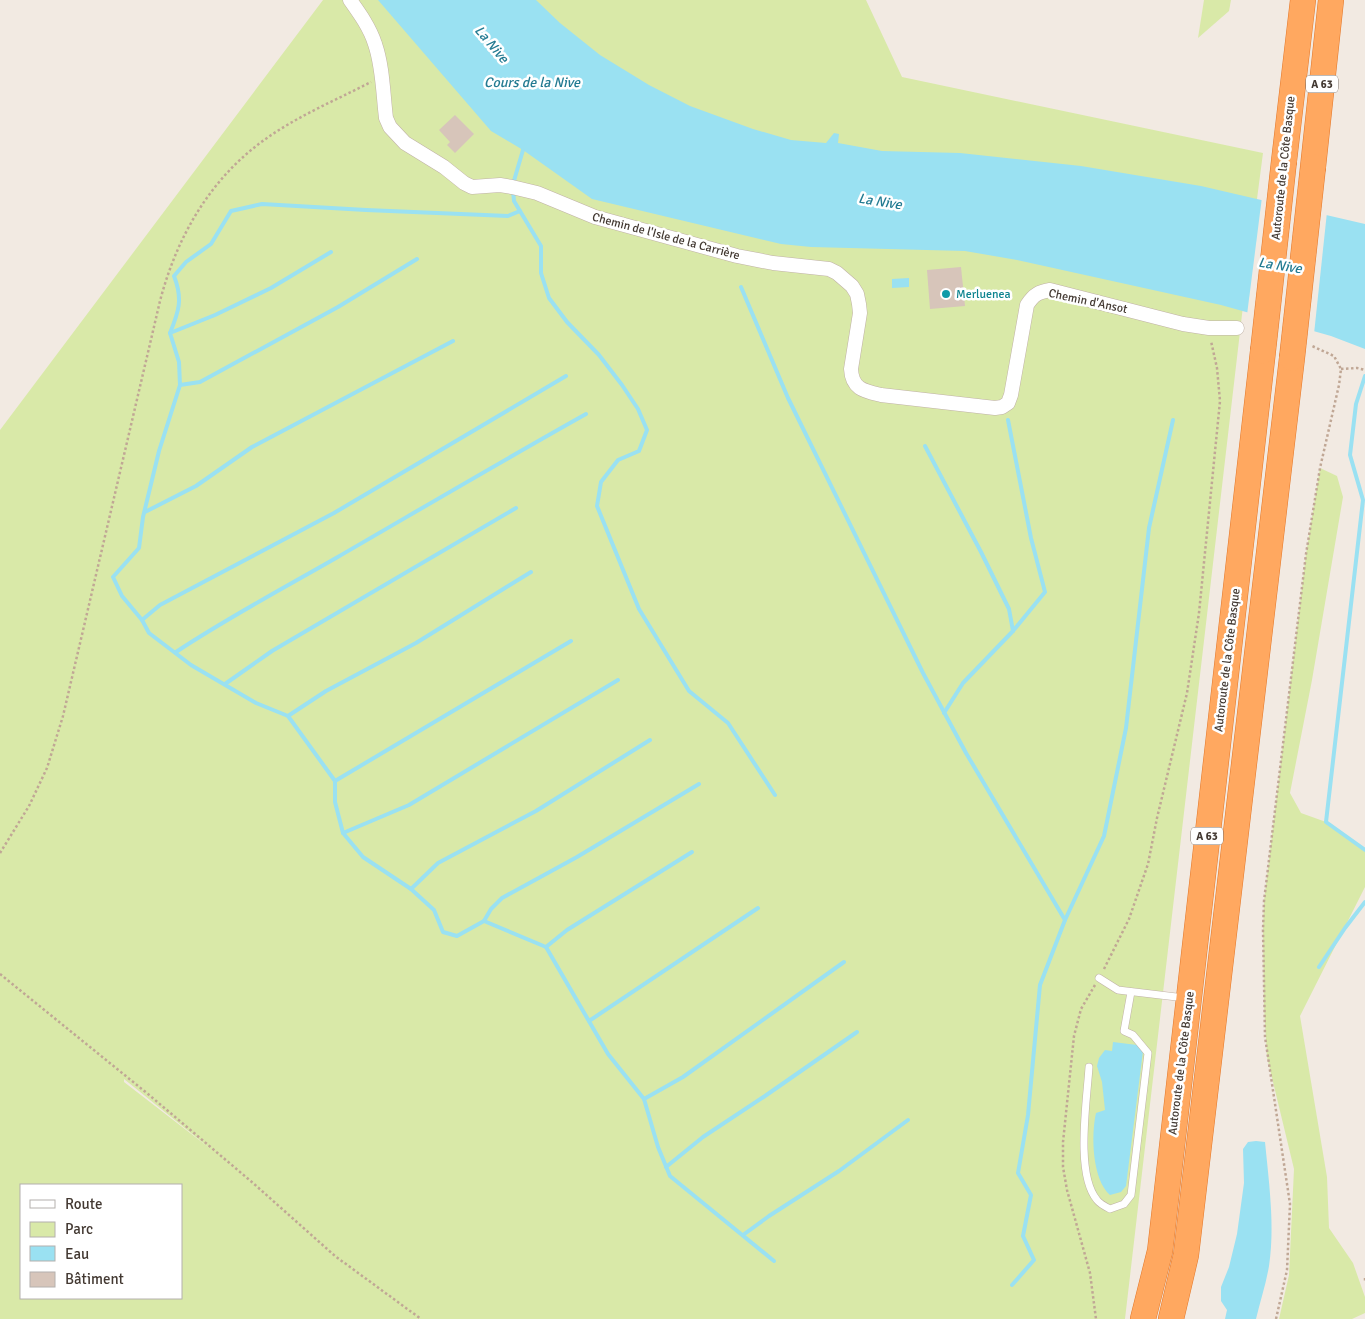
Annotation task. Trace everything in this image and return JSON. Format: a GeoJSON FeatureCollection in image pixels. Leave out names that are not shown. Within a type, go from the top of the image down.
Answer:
{"type":"FeatureCollection","features":[{"type":"Feature","properties":{"kind":"highway","name":"Autoroute de la Côte Basque"},"geometry":{"type":"LineString","coordinates":[[1143,1319],[1160,1251],[1302,0]]}},
{"type":"Feature","properties":{"kind":"highway","name":"A 63"},"geometry":{"type":"LineString","coordinates":[[1171,1319],[1186,1255],[1302,352],[1313,167],[1331,0]]}},
{"type":"Feature","properties":{"kind":"street","name":"Chemin de l'Isle de la Carrière"},"geometry":{"type":"LineString","coordinates":[[350,0],[372,37],[379,57],[386,118],[390,127],[406,143],[444,167],[464,183],[472,187],[500,185],[537,193],[595,217],[737,256],[773,263],[829,269],[845,279],[857,294],[860,313],[852,369],[852,378],[856,386],[868,392],[881,395],[995,408]]}},
{"type":"Feature","properties":{"kind":"street","name":"Chemin d'Ansot"},"geometry":{"type":"LineString","coordinates":[[995,408],[1002,407],[1008,403],[1011,395],[1028,305],[1032,297],[1038,292],[1050,290],[1184,324],[1209,328],[1238,328]]}},
{"type":"Feature","properties":{"kind":"lane"},"geometry":{"type":"LineString","coordinates":[[1100,978],[1118,990],[1189,998]]}},
{"type":"Feature","properties":{"kind":"lane"},"geometry":{"type":"LineString","coordinates":[[1089,1067],[1084,1151],[1088,1184],[1098,1201],[1110,1209],[1124,1204],[1131,1195],[1148,1053],[1133,1035],[1124,1031],[1131,992]]}},
{"type":"Feature","properties":{"kind":"path"},"geometry":{"type":"LineString","coordinates":[[0,853],[29,806],[47,768],[63,716],[160,300],[175,254],[204,202],[232,167],[252,149],[290,124],[381,77]]}},
{"type":"Feature","properties":{"kind":"path"},"geometry":{"type":"LineString","coordinates":[[1096,1319],[1090,1273],[1067,1190],[1063,1167],[1062,1142],[1074,1036],[1081,1009],[1100,978],[1129,919],[1148,864],[1187,693],[1199,613],[1220,401],[1217,368],[1209,328]]}},
{"type":"Feature","properties":{"kind":"path"},"geometry":{"type":"LineString","coordinates":[[1276,1319],[1287,1270],[1290,1204],[1265,1037],[1264,901],[1306,554],[1320,468],[1341,369],[1334,356],[1302,352]]}},
{"type":"Feature","properties":{"kind":"path"},"geometry":{"type":"LineString","coordinates":[[1341,369],[1357,368],[1365,370]]}},
{"type":"Feature","properties":{"kind":"path"},"geometry":{"type":"LineString","coordinates":[[0,974],[148,1094],[253,1183],[334,1256],[421,1319]]}},
{"type":"Feature","properties":{"kind":"path"},"geometry":{"type":"LineString","coordinates":[[1365,1278],[1365,1283]]}},
{"type":"Feature","properties":{"kind":"green space"},"geometry":{"type":"Polygon","coordinates":[[[323,0],[866,0],[902,77],[1263,153],[1243,306],[1125,1319],[0,1319],[0,430],[323,0]],[[124,1079],[124,1082],[212,1150],[124,1079]]]}},
{"type":"Feature","properties":{"kind":"green space"},"geometry":{"type":"Polygon","coordinates":[[[1204,0],[1231,0],[1229,11],[1198,38],[1204,0]]]}},
{"type":"Feature","properties":{"kind":"green space"},"geometry":{"type":"Polygon","coordinates":[[[1320,468],[1337,476],[1343,497],[1312,680],[1290,793],[1301,813],[1326,822],[1365,850],[1365,887],[1300,1016],[1327,1177],[1329,1228],[1353,1263],[1365,1297],[1365,1313],[1352,1319],[1279,1319],[1289,1275],[1294,1169],[1267,1057],[1264,1006],[1264,901],[1306,554],[1320,468]]]}},
{"type":"Feature","properties":{"kind":"water","name":"Cours de la Nive"},"geometry":{"type":"Polygon","coordinates":[[[378,0],[536,0],[560,23],[600,55],[649,85],[690,106],[753,129],[791,140],[826,143],[834,133],[839,134],[838,143],[882,151],[960,153],[1081,166],[1201,186],[1365,224],[1365,349],[1331,336],[1221,305],[1017,260],[965,251],[811,247],[781,244],[592,199],[523,150],[491,131],[378,0]]]}},
{"type":"Feature","properties":{"kind":"water"},"geometry":{"type":"Polygon","coordinates":[[[909,278],[909,287],[892,288],[892,279],[909,278]]]}},
{"type":"Feature","properties":{"kind":"water"},"geometry":{"type":"Polygon","coordinates":[[[1113,1042],[1137,1045],[1143,1051],[1126,1186],[1121,1192],[1110,1195],[1104,1188],[1096,1168],[1093,1144],[1096,1113],[1105,1110],[1102,1082],[1097,1066],[1099,1058],[1105,1050],[1112,1051],[1113,1042]]]}},
{"type":"Feature","properties":{"kind":"water"},"geometry":{"type":"Polygon","coordinates":[[[1248,1142],[1265,1142],[1270,1189],[1271,1251],[1269,1266],[1256,1319],[1225,1319],[1227,1310],[1221,1301],[1221,1287],[1229,1267],[1237,1234],[1244,1183],[1243,1149],[1248,1142]]]}},
{"type":"Feature","properties":{"kind":"pier"},"geometry":{"type":"Polygon","coordinates":[[[1262,197],[1327,212],[1314,334],[1247,315],[1262,197]]]}},
{"type":"Feature","properties":{"kind":"building"},"geometry":{"type":"Polygon","coordinates":[[[455,115],[474,134],[455,153],[447,145],[450,142],[439,130],[455,115]]]}},
{"type":"Feature","properties":{"kind":"building","name":"Merluenea"},"geometry":{"type":"Polygon","coordinates":[[[961,267],[965,306],[930,309],[927,270],[961,267]]]}},
{"type":"Feature","properties":{"kind":"waterway"},"geometry":{"type":"LineString","coordinates":[[513,184],[523,150]]}},
{"type":"Feature","properties":{"kind":"waterway"},"geometry":{"type":"LineString","coordinates":[[513,191],[514,201],[541,246],[541,273],[549,298],[567,322],[599,355],[622,385],[638,409],[647,430],[639,451],[618,460],[601,482],[597,506],[639,609],[689,691],[728,723],[775,795]]}},
{"type":"Feature","properties":{"kind":"waterway"},"geometry":{"type":"LineString","coordinates":[[520,211],[508,216],[262,204],[231,211],[211,244],[186,262],[174,276],[177,284],[179,305],[170,333],[179,362],[180,385],[159,451],[143,517],[139,548],[113,577],[122,596],[142,620],[149,633],[191,665],[256,703],[288,716],[335,781],[335,802],[343,833],[363,857],[411,889],[434,910],[443,932],[457,936],[484,921],[546,947],[608,1054],[644,1099],[658,1147],[670,1176],[774,1261]]}},
{"type":"Feature","properties":{"kind":"waterway"},"geometry":{"type":"LineString","coordinates":[[170,333],[215,315],[271,288],[331,252]]}},
{"type":"Feature","properties":{"kind":"waterway"},"geometry":{"type":"LineString","coordinates":[[180,385],[200,382],[338,307],[417,259]]}},
{"type":"Feature","properties":{"kind":"waterway"},"geometry":{"type":"LineString","coordinates":[[741,287],[788,398],[923,673],[966,753],[1065,920]]}},
{"type":"Feature","properties":{"kind":"waterway"},"geometry":{"type":"LineString","coordinates":[[145,512],[196,486],[252,447],[453,341]]}},
{"type":"Feature","properties":{"kind":"waterway"},"geometry":{"type":"LineString","coordinates":[[142,620],[160,605],[334,513],[566,376]]}},
{"type":"Feature","properties":{"kind":"waterway"},"geometry":{"type":"LineString","coordinates":[[1365,376],[1356,404],[1350,455],[1363,500],[1326,822],[1365,850]]}},
{"type":"Feature","properties":{"kind":"waterway"},"geometry":{"type":"LineString","coordinates":[[176,652],[235,615],[586,414]]}},
{"type":"Feature","properties":{"kind":"waterway"},"geometry":{"type":"LineString","coordinates":[[1008,420],[1031,538],[1045,592],[1013,631]]}},
{"type":"Feature","properties":{"kind":"waterway"},"geometry":{"type":"LineString","coordinates":[[1012,1285],[1034,1260],[1023,1236],[1031,1195],[1018,1173],[1028,1115],[1040,985],[1065,920],[1104,836],[1126,728],[1149,528],[1173,420]]}},
{"type":"Feature","properties":{"kind":"waterway"},"geometry":{"type":"LineString","coordinates":[[925,446],[1009,609],[1013,631],[963,683],[944,713]]}},
{"type":"Feature","properties":{"kind":"waterway"},"geometry":{"type":"LineString","coordinates":[[225,684],[272,651],[516,508]]}},
{"type":"Feature","properties":{"kind":"waterway"},"geometry":{"type":"LineString","coordinates":[[288,716],[326,691],[416,643],[531,572]]}},
{"type":"Feature","properties":{"kind":"waterway"},"geometry":{"type":"LineString","coordinates":[[335,781],[571,641]]}},
{"type":"Feature","properties":{"kind":"waterway"},"geometry":{"type":"LineString","coordinates":[[343,833],[409,805],[618,680]]}},
{"type":"Feature","properties":{"kind":"waterway"},"geometry":{"type":"LineString","coordinates":[[411,889],[438,863],[536,811],[650,740]]}},
{"type":"Feature","properties":{"kind":"waterway"},"geometry":{"type":"LineString","coordinates":[[484,921],[491,909],[502,898],[577,857],[699,784]]}},
{"type":"Feature","properties":{"kind":"waterway"},"geometry":{"type":"LineString","coordinates":[[546,947],[567,930],[692,852]]}},
{"type":"Feature","properties":{"kind":"waterway"},"geometry":{"type":"LineString","coordinates":[[1319,967],[1365,902]]}},
{"type":"Feature","properties":{"kind":"waterway"},"geometry":{"type":"LineString","coordinates":[[589,1021],[758,908]]}},
{"type":"Feature","properties":{"kind":"waterway"},"geometry":{"type":"LineString","coordinates":[[644,1099],[683,1077],[844,962]]}},
{"type":"Feature","properties":{"kind":"waterway"},"geometry":{"type":"LineString","coordinates":[[666,1167],[703,1137],[857,1032]]}},
{"type":"Feature","properties":{"kind":"waterway"},"geometry":{"type":"LineString","coordinates":[[743,1235],[839,1171],[908,1120]]}},
{"type":"Feature","properties":{"kind":"place","name":"Merluenea"},"geometry":{"type":"Point","coordinates":[946,294]}},
{"type":"Feature","properties":{"kind":"water label","name":"La Nive"},"geometry":{"type":"Point","coordinates":[492,44]}},
{"type":"Feature","properties":{"kind":"water label","name":"La Nive"},"geometry":{"type":"Point","coordinates":[880,201]}},
{"type":"Feature","properties":{"kind":"water label","name":"La Nive"},"geometry":{"type":"Point","coordinates":[1280,265]}}]}
